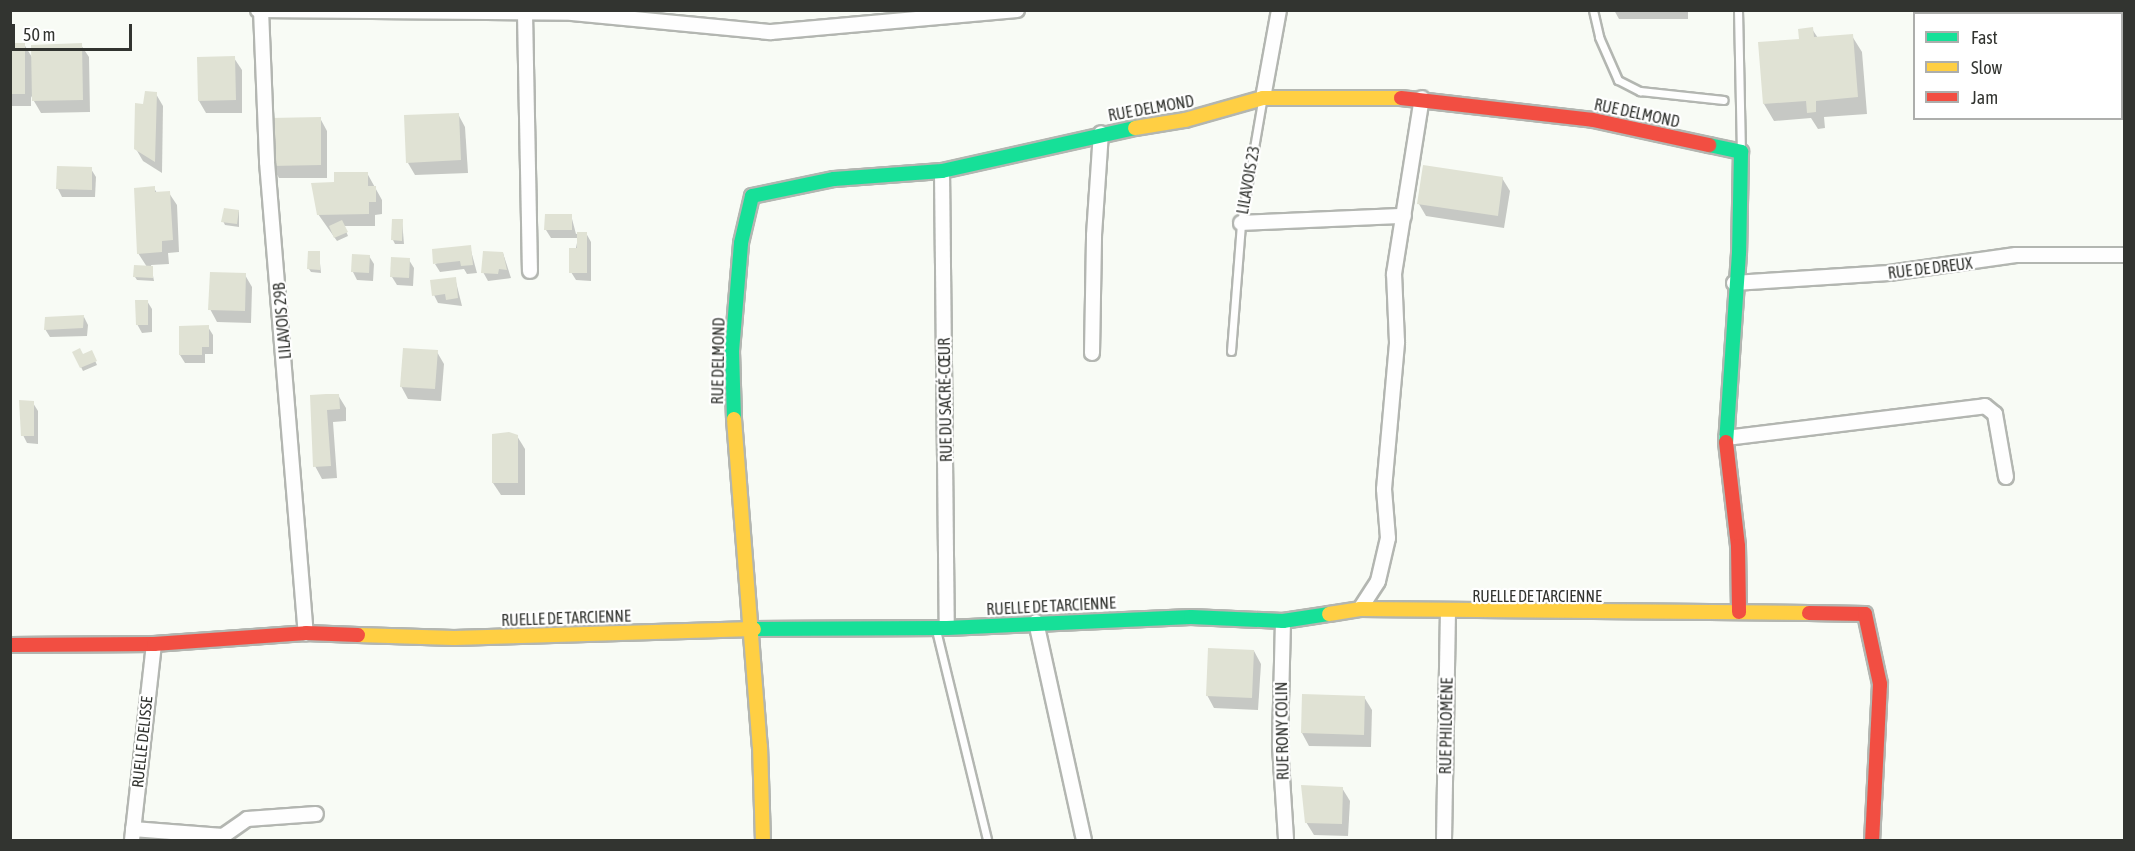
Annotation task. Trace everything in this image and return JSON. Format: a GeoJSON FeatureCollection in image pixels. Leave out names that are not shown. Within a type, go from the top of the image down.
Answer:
{"type":"FeatureCollection","features":[{"type":"Feature","properties":{"kind":"street"},"geometry":{"type":"LineString","coordinates":[[260,11],[572,12],[771,32],[1017,10]]}},
{"type":"Feature","properties":{"kind":"street","name":"LILAVOIS 23"},"geometry":{"type":"LineString","coordinates":[[1263,98],[1280,10]]}},
{"type":"Feature","properties":{"kind":"street","name":"LILAVOIS 29B"},"geometry":{"type":"LineString","coordinates":[[260,11],[267,162],[306,633]]}},
{"type":"Feature","properties":{"kind":"street"},"geometry":{"type":"LineString","coordinates":[[525,13],[530,271]]}},
{"type":"Feature","properties":{"kind":"street","name":"RUE DELMOND"},"geometry":{"type":"LineString","coordinates":[[763,840],[750,629],[735,467],[732,351],[741,243],[752,196],[834,179],[942,171],[1101,134],[1185,120],[1263,98],[1422,98],[1593,120],[1742,152]]}},
{"type":"Feature","properties":{"kind":"street"},"geometry":{"type":"LineString","coordinates":[[1360,609],[1378,580],[1389,538],[1384,489],[1397,342],[1394,274],[1422,98]]}},
{"type":"Feature","properties":{"kind":"street"},"geometry":{"type":"LineString","coordinates":[[1092,353],[1094,235],[1101,134]]}},
{"type":"Feature","properties":{"kind":"street"},"geometry":{"type":"LineString","coordinates":[[1739,612],[1738,546],[1726,438],[1734,283],[1739,253],[1742,152]]}},
{"type":"Feature","properties":{"kind":"street","name":"RUE DU SACRÉ-CŒUR"},"geometry":{"type":"LineString","coordinates":[[942,171],[942,628]]}},
{"type":"Feature","properties":{"kind":"street"},"geometry":{"type":"LineString","coordinates":[[1241,223],[1404,216]]}},
{"type":"Feature","properties":{"kind":"street","name":"RUE DE DREUX"},"geometry":{"type":"LineString","coordinates":[[1734,283],[1889,273],[2016,255],[2124,255]]}},
{"type":"Feature","properties":{"kind":"street"},"geometry":{"type":"LineString","coordinates":[[1726,438],[1985,406],[1995,414],[2006,477]]}},
{"type":"Feature","properties":{"kind":"street","name":"RUELLE DE TARCIENNE"},"geometry":{"type":"LineString","coordinates":[[10,645],[154,644],[306,633],[454,638],[750,629],[942,628],[1036,622],[1191,617],[1283,621],[1360,609],[1448,612],[1865,614],[1880,684],[1872,840]]}},
{"type":"Feature","properties":{"kind":"street","name":"RUE PHILOMÈNE"},"geometry":{"type":"LineString","coordinates":[[1444,840],[1448,612]]}},
{"type":"Feature","properties":{"kind":"street","name":"RUE RONY COLIN"},"geometry":{"type":"LineString","coordinates":[[1283,621],[1280,746],[1286,840]]}},
{"type":"Feature","properties":{"kind":"street"},"geometry":{"type":"LineString","coordinates":[[1036,622],[1084,840]]}},
{"type":"Feature","properties":{"kind":"street","name":"RUELLE DELISSE"},"geometry":{"type":"LineString","coordinates":[[133,835],[154,644]]}},
{"type":"Feature","properties":{"kind":"street"},"geometry":{"type":"LineString","coordinates":[[133,835],[223,838],[232,825],[246,819],[316,814]]}},
{"type":"Feature","properties":{"kind":"lane"},"geometry":{"type":"LineString","coordinates":[[1593,10],[1599,37],[1618,80],[1640,92],[1724,100]]}},
{"type":"Feature","properties":{"kind":"lane"},"geometry":{"type":"LineString","coordinates":[[1738,10],[1742,152]]}},
{"type":"Feature","properties":{"kind":"lane","name":"LILAVOIS 23"},"geometry":{"type":"LineString","coordinates":[[1231,351],[1241,223],[1263,98]]}},
{"type":"Feature","properties":{"kind":"lane","name":"RUE DU SACRÉ-CŒUR"},"geometry":{"type":"LineString","coordinates":[[942,628],[987,840]]}},
{"type":"Feature","properties":{"kind":"building"},"geometry":{"type":"Polygon","coordinates":[[[1813,27],[1814,37],[1853,34],[1858,97],[1816,101],[1816,112],[1807,113],[1806,101],[1763,104],[1758,42],[1799,39],[1798,29],[1813,27]]]}},
{"type":"Feature","properties":{"kind":"building"},"geometry":{"type":"Polygon","coordinates":[[[10,43],[25,43],[25,94],[10,94],[10,43]]]}},
{"type":"Feature","properties":{"kind":"building"},"geometry":{"type":"Polygon","coordinates":[[[82,43],[83,100],[32,101],[31,45],[82,43]]]}},
{"type":"Feature","properties":{"kind":"building"},"geometry":{"type":"Polygon","coordinates":[[[235,56],[236,100],[198,101],[197,57],[235,56]]]}},
{"type":"Feature","properties":{"kind":"building"},"geometry":{"type":"Polygon","coordinates":[[[145,91],[157,92],[155,162],[134,149],[135,103],[143,104],[145,91]]]}},
{"type":"Feature","properties":{"kind":"building"},"geometry":{"type":"Polygon","coordinates":[[[459,113],[461,160],[406,163],[404,115],[459,113]]]}},
{"type":"Feature","properties":{"kind":"building"},"geometry":{"type":"Polygon","coordinates":[[[321,117],[321,165],[271,166],[270,118],[321,117]]]}},
{"type":"Feature","properties":{"kind":"building"},"geometry":{"type":"Polygon","coordinates":[[[1423,165],[1503,177],[1498,216],[1417,204],[1423,165]]]}},
{"type":"Feature","properties":{"kind":"building"},"geometry":{"type":"Polygon","coordinates":[[[57,166],[92,167],[92,190],[56,189],[57,166]]]}},
{"type":"Feature","properties":{"kind":"building"},"geometry":{"type":"Polygon","coordinates":[[[334,172],[368,172],[368,186],[376,186],[376,202],[369,202],[369,214],[317,215],[311,183],[334,182],[334,172]]]}},
{"type":"Feature","properties":{"kind":"building"},"geometry":{"type":"Polygon","coordinates":[[[155,186],[155,192],[170,191],[173,240],[162,241],[162,252],[137,254],[134,188],[155,186]]]}},
{"type":"Feature","properties":{"kind":"building"},"geometry":{"type":"Polygon","coordinates":[[[224,208],[239,210],[237,224],[221,222],[224,208]]]}},
{"type":"Feature","properties":{"kind":"building"},"geometry":{"type":"Polygon","coordinates":[[[545,214],[572,214],[572,230],[544,230],[545,214]]]}},
{"type":"Feature","properties":{"kind":"building"},"geometry":{"type":"Polygon","coordinates":[[[392,219],[403,219],[402,241],[391,240],[392,219]]]}},
{"type":"Feature","properties":{"kind":"building"},"geometry":{"type":"Polygon","coordinates":[[[342,220],[348,232],[334,238],[329,226],[342,220]]]}},
{"type":"Feature","properties":{"kind":"building"},"geometry":{"type":"Polygon","coordinates":[[[577,232],[587,232],[587,273],[569,273],[569,248],[577,248],[577,232]]]}},
{"type":"Feature","properties":{"kind":"building"},"geometry":{"type":"Polygon","coordinates":[[[471,245],[473,265],[461,266],[460,261],[433,264],[432,249],[471,245]]]}},
{"type":"Feature","properties":{"kind":"building"},"geometry":{"type":"Polygon","coordinates":[[[308,251],[320,251],[320,270],[307,269],[308,251]]]}},
{"type":"Feature","properties":{"kind":"building"},"geometry":{"type":"Polygon","coordinates":[[[483,251],[503,252],[507,270],[499,269],[498,274],[481,273],[483,251]]]}},
{"type":"Feature","properties":{"kind":"building"},"geometry":{"type":"Polygon","coordinates":[[[352,254],[370,255],[369,273],[351,272],[352,254]]]}},
{"type":"Feature","properties":{"kind":"building"},"geometry":{"type":"Polygon","coordinates":[[[391,257],[410,258],[409,278],[390,277],[391,257]]]}},
{"type":"Feature","properties":{"kind":"building"},"geometry":{"type":"Polygon","coordinates":[[[134,265],[153,266],[153,278],[133,277],[134,265]]]}},
{"type":"Feature","properties":{"kind":"building"},"geometry":{"type":"Polygon","coordinates":[[[210,272],[246,273],[245,311],[208,310],[210,272]]]}},
{"type":"Feature","properties":{"kind":"building"},"geometry":{"type":"Polygon","coordinates":[[[456,277],[458,298],[446,300],[445,294],[432,296],[430,280],[456,277]]]}},
{"type":"Feature","properties":{"kind":"building"},"geometry":{"type":"Polygon","coordinates":[[[135,300],[148,300],[148,325],[136,325],[135,300]]]}},
{"type":"Feature","properties":{"kind":"building"},"geometry":{"type":"Polygon","coordinates":[[[84,315],[83,328],[44,330],[45,317],[84,315]]]}},
{"type":"Feature","properties":{"kind":"building"},"geometry":{"type":"Polygon","coordinates":[[[209,325],[209,347],[202,347],[202,355],[179,355],[179,326],[209,325]]]}},
{"type":"Feature","properties":{"kind":"building"},"geometry":{"type":"Polygon","coordinates":[[[80,348],[83,354],[92,350],[97,361],[80,368],[72,352],[80,348]]]}},
{"type":"Feature","properties":{"kind":"building"},"geometry":{"type":"Polygon","coordinates":[[[403,348],[438,350],[435,389],[400,387],[403,348]]]}},
{"type":"Feature","properties":{"kind":"building"},"geometry":{"type":"Polygon","coordinates":[[[339,394],[340,409],[327,410],[331,466],[313,467],[310,395],[339,394]]]}},
{"type":"Feature","properties":{"kind":"building"},"geometry":{"type":"Polygon","coordinates":[[[19,400],[34,401],[34,436],[21,436],[19,400]]]}},
{"type":"Feature","properties":{"kind":"building"},"geometry":{"type":"Polygon","coordinates":[[[509,432],[518,435],[518,483],[492,483],[492,434],[509,432]]]}},
{"type":"Feature","properties":{"kind":"building"},"geometry":{"type":"Polygon","coordinates":[[[1208,648],[1254,650],[1252,698],[1206,696],[1208,648]]]}},
{"type":"Feature","properties":{"kind":"building"},"geometry":{"type":"Polygon","coordinates":[[[1302,694],[1365,696],[1364,735],[1301,733],[1302,694]]]}},
{"type":"Feature","properties":{"kind":"building"},"geometry":{"type":"Polygon","coordinates":[[[1301,785],[1343,787],[1342,824],[1305,823],[1301,785]]]}},
{"type":"Feature","properties":{"kind":"traffic: fast"},"geometry":{"type":"LineString","coordinates":[[734,419],[732,351],[741,243],[752,196],[834,179],[942,171],[1135,128]]}},
{"type":"Feature","properties":{"kind":"traffic: fast"},"geometry":{"type":"LineString","coordinates":[[1709,145],[1741,152],[1739,253],[1726,442]]}},
{"type":"Feature","properties":{"kind":"traffic: fast"},"geometry":{"type":"LineString","coordinates":[[754,629],[947,628],[1191,617],[1283,621],[1329,614]]}},
{"type":"Feature","properties":{"kind":"traffic: slow"},"geometry":{"type":"LineString","coordinates":[[1135,128],[1185,120],[1263,98],[1401,98]]}},
{"type":"Feature","properties":{"kind":"traffic: slow"},"geometry":{"type":"LineString","coordinates":[[734,419],[760,746],[763,840]]}},
{"type":"Feature","properties":{"kind":"traffic: slow"},"geometry":{"type":"LineString","coordinates":[[1329,614],[1360,609],[1809,613]]}},
{"type":"Feature","properties":{"kind":"traffic: slow"},"geometry":{"type":"LineString","coordinates":[[358,635],[454,638],[754,629]]}},
{"type":"Feature","properties":{"kind":"traffic: jam"},"geometry":{"type":"LineString","coordinates":[[1401,98],[1593,120],[1709,145]]}},
{"type":"Feature","properties":{"kind":"traffic: jam"},"geometry":{"type":"LineString","coordinates":[[1726,442],[1738,546],[1739,612]]}},
{"type":"Feature","properties":{"kind":"traffic: jam"},"geometry":{"type":"LineString","coordinates":[[1809,613],[1865,614],[1880,684],[1872,840]]}},
{"type":"Feature","properties":{"kind":"traffic: jam"},"geometry":{"type":"LineString","coordinates":[[10,645],[154,644],[306,633],[358,635]]}}]}
